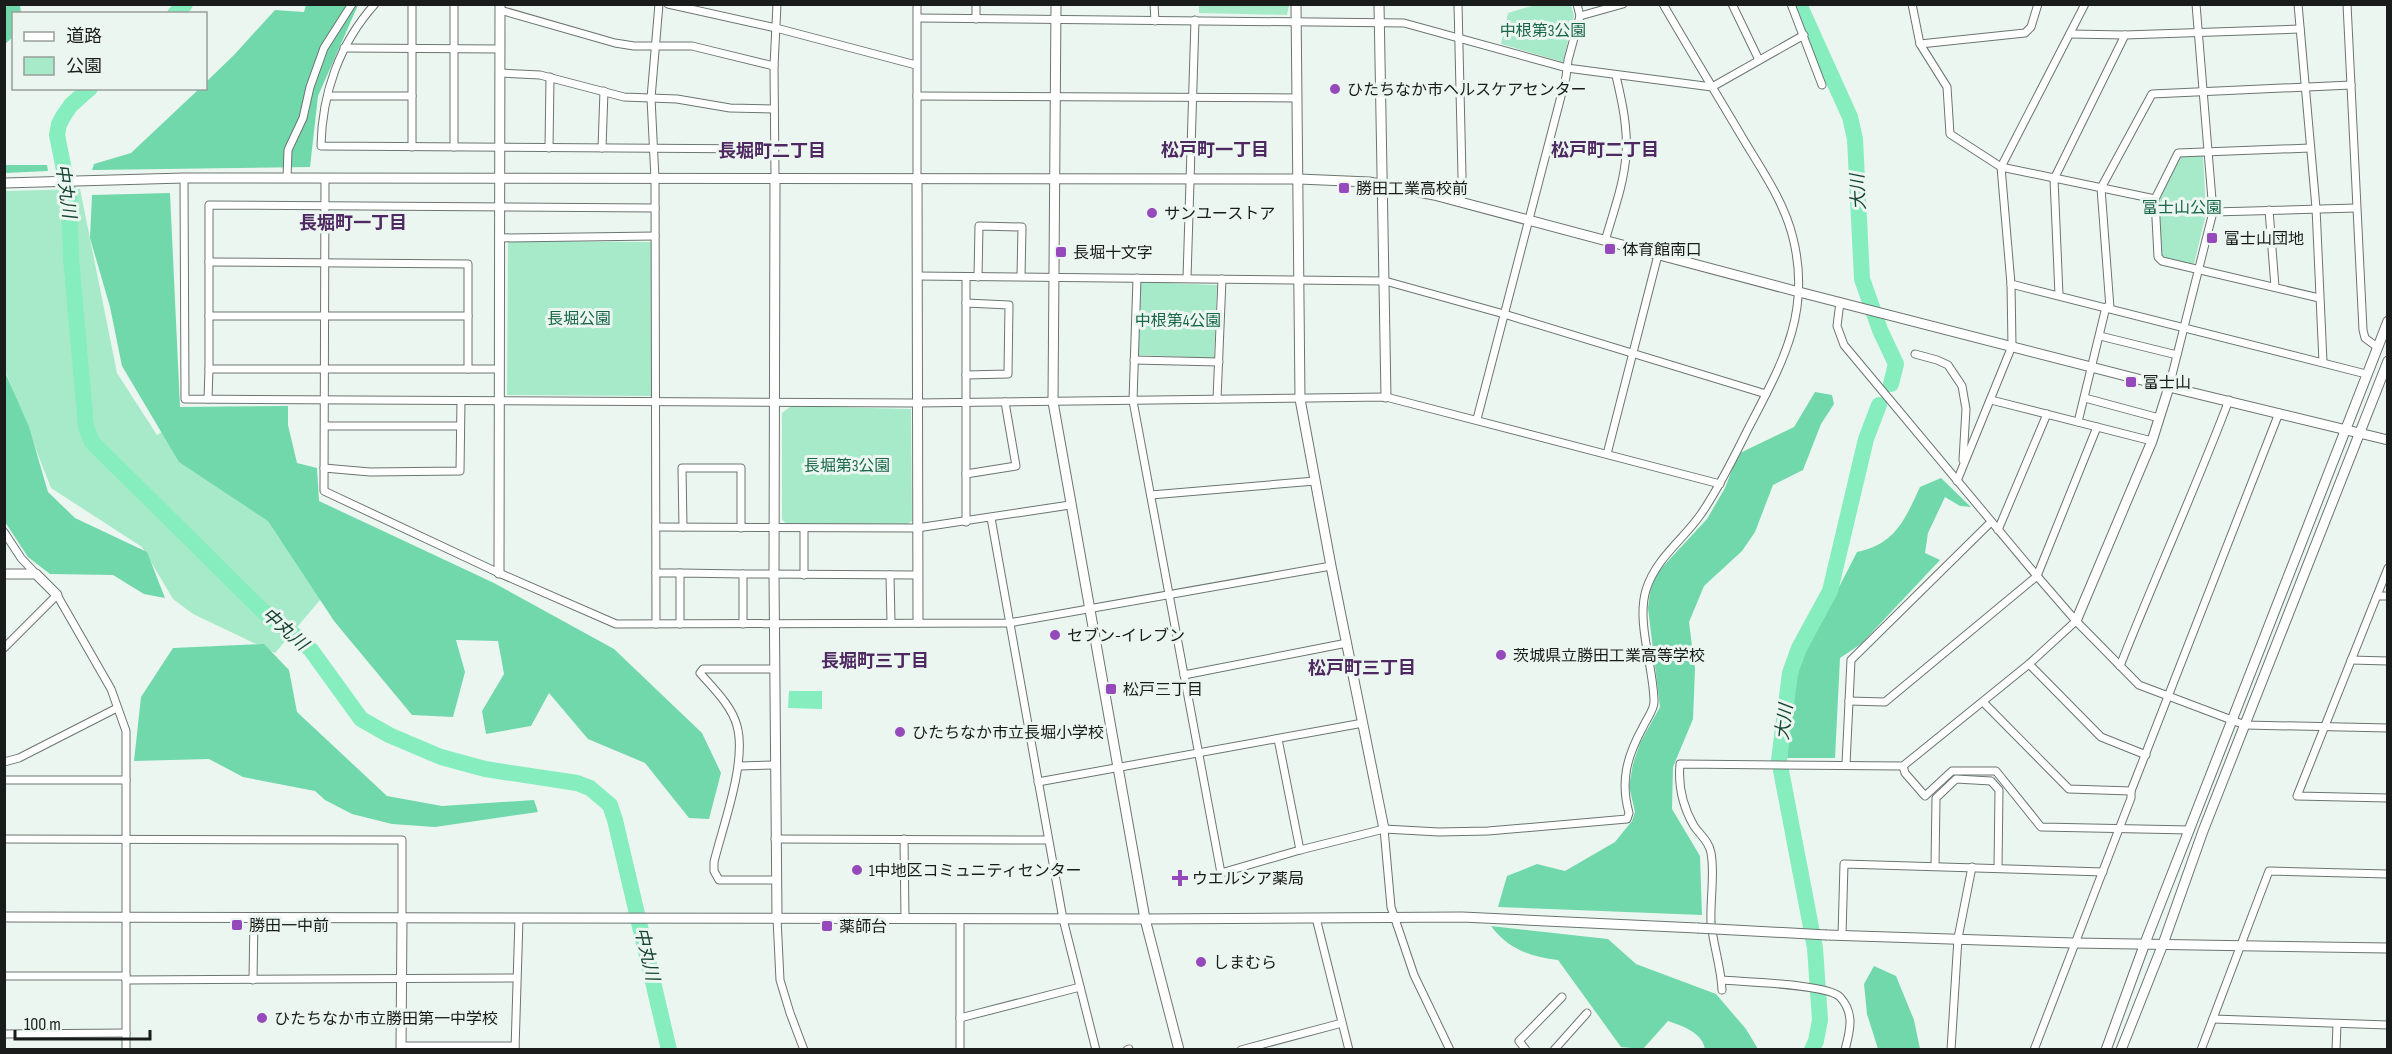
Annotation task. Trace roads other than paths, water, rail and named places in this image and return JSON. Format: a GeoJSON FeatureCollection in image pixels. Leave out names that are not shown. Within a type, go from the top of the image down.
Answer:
{"type":"FeatureCollection","features":[{"type":"Feature","properties":{"kind":"street"},"geometry":{"type":"LineString","coordinates":[[287,177],[288,150],[303,118],[320,58],[352,4]]}},
{"type":"Feature","properties":{"kind":"street"},"geometry":{"type":"LineString","coordinates":[[375,4],[344,48],[335,67],[322,121],[321,146],[774,149]]}},
{"type":"Feature","properties":{"kind":"street"},"geometry":{"type":"LineString","coordinates":[[412,4],[412,147]]}},
{"type":"Feature","properties":{"kind":"street"},"geometry":{"type":"LineString","coordinates":[[454,4],[454,147]]}},
{"type":"Feature","properties":{"kind":"street"},"geometry":{"type":"LineString","coordinates":[[656,624],[655,178],[651,98],[658,4]]}},
{"type":"Feature","properties":{"kind":"street"},"geometry":{"type":"LineString","coordinates":[[668,4],[776,28],[916,65]]}},
{"type":"Feature","properties":{"kind":"street"},"geometry":{"type":"LineString","coordinates":[[777,4],[774,66],[776,880],[780,980],[804,1050]]}},
{"type":"Feature","properties":{"kind":"street"},"geometry":{"type":"LineString","coordinates":[[917,4],[918,622]]}},
{"type":"Feature","properties":{"kind":"street"},"geometry":{"type":"LineString","coordinates":[[976,4],[976,19]]}},
{"type":"Feature","properties":{"kind":"street"},"geometry":{"type":"LineString","coordinates":[[1056,4],[1053,402],[1145,920],[1179,1050]]}},
{"type":"Feature","properties":{"kind":"street"},"geometry":{"type":"LineString","coordinates":[[1154,4],[1155,21]]}},
{"type":"Feature","properties":{"kind":"street"},"geometry":{"type":"LineString","coordinates":[[1296,4],[1300,399],[1384,830],[1391,907],[1414,975],[1450,1050]]}},
{"type":"Feature","properties":{"kind":"street"},"geometry":{"type":"LineString","coordinates":[[1379,4],[1386,397]]}},
{"type":"Feature","properties":{"kind":"street"},"geometry":{"type":"LineString","coordinates":[[1458,4],[1461,202]]}},
{"type":"Feature","properties":{"kind":"street"},"geometry":{"type":"LineString","coordinates":[[1477,419],[1580,16],[1577,4]]}},
{"type":"Feature","properties":{"kind":"street"},"geometry":{"type":"LineString","coordinates":[[1580,16],[1623,4]]}},
{"type":"Feature","properties":{"kind":"street"},"geometry":{"type":"LineString","coordinates":[[1137,278],[1133,401],[1221,873],[1300,850],[1384,830],[1488,831],[1627,819],[1629,817],[1624,794],[1627,764],[1634,742],[1654,705],[1643,609],[1645,593],[1654,570],[1700,515],[1720,484],[1782,365],[1799,292],[1793,238],[1778,197],[1663,4]]}},
{"type":"Feature","properties":{"kind":"street"},"geometry":{"type":"LineString","coordinates":[[1732,4],[1759,60]]}},
{"type":"Feature","properties":{"kind":"street"},"geometry":{"type":"LineString","coordinates":[[1791,4],[1822,85]]}},
{"type":"Feature","properties":{"kind":"street"},"geometry":{"type":"LineString","coordinates":[[1912,4],[1920,44],[1947,87],[1950,134],[2001,167],[2155,199]]}},
{"type":"Feature","properties":{"kind":"street"},"geometry":{"type":"LineString","coordinates":[[1920,44],[2025,33],[2031,27],[2038,4]]}},
{"type":"Feature","properties":{"kind":"street"},"geometry":{"type":"LineString","coordinates":[[1957,481],[2012,346],[2012,284],[2001,167],[2085,4]]}},
{"type":"Feature","properties":{"kind":"street"},"geometry":{"type":"LineString","coordinates":[[1722,990],[1720,963],[1713,941],[1711,919],[1711,853],[1706,840],[1695,827],[1688,812],[1678,782],[1680,764],[1903,766],[2029,664],[2076,621],[2152,441],[2169,387],[2213,212],[2196,4]]}},
{"type":"Feature","properties":{"kind":"street"},"geometry":{"type":"LineString","coordinates":[[2298,4],[2316,208],[2323,362]]}},
{"type":"Feature","properties":{"kind":"street"},"geometry":{"type":"LineString","coordinates":[[2347,4],[2363,330],[2365,338],[2377,347]]}},
{"type":"Feature","properties":{"kind":"street"},"geometry":{"type":"LineString","coordinates":[[499,573],[500,7],[615,43],[692,46],[774,66]]}},
{"type":"Feature","properties":{"kind":"street"},"geometry":{"type":"LineString","coordinates":[[918,18],[1404,22],[1567,68],[1712,87],[1804,35]]}},
{"type":"Feature","properties":{"kind":"street"},"geometry":{"type":"LineString","coordinates":[[1186,278],[1195,20]]}},
{"type":"Feature","properties":{"kind":"street"},"geometry":{"type":"LineString","coordinates":[[2070,34],[2125,35],[2300,29]]}},
{"type":"Feature","properties":{"kind":"street"},"geometry":{"type":"LineString","coordinates":[[2059,295],[2054,179],[2125,35]]}},
{"type":"Feature","properties":{"kind":"street"},"geometry":{"type":"LineString","coordinates":[[344,48],[500,49]]}},
{"type":"Feature","properties":{"kind":"street"},"geometry":{"type":"LineString","coordinates":[[500,73],[550,77],[624,96],[677,99],[730,108],[774,109]]}},
{"type":"Feature","properties":{"kind":"street"},"geometry":{"type":"LineString","coordinates":[[1605,241],[1622,182],[1626,154],[1623,103],[1616,76]]}},
{"type":"Feature","properties":{"kind":"street"},"geometry":{"type":"LineString","coordinates":[[549,148],[550,77]]}},
{"type":"Feature","properties":{"kind":"street"},"geometry":{"type":"LineString","coordinates":[[2078,422],[2108,307],[2101,188],[2152,94],[2351,85]]}},
{"type":"Feature","properties":{"kind":"street"},"geometry":{"type":"LineString","coordinates":[[602,148],[604,91]]}},
{"type":"Feature","properties":{"kind":"street"},"geometry":{"type":"LineString","coordinates":[[327,96],[412,96]]}},
{"type":"Feature","properties":{"kind":"street"},"geometry":{"type":"LineString","coordinates":[[917,96],[1297,98]]}},
{"type":"Feature","properties":{"kind":"street"},"geometry":{"type":"LineString","coordinates":[[2310,148],[2178,153],[2155,199],[2158,257],[2162,261],[2319,298]]}},
{"type":"Feature","properties":{"kind":"street"},"geometry":{"type":"LineString","coordinates":[[184,177],[185,399],[917,403],[1386,397],[1720,484]]}},
{"type":"Feature","properties":{"kind":"street"},"geometry":{"type":"LineString","coordinates":[[4,183],[184,177],[326,177],[1299,179],[1383,184],[1461,202],[2169,387],[2388,440]]}},
{"type":"Feature","properties":{"kind":"street"},"geometry":{"type":"LineString","coordinates":[[326,177],[324,491],[499,573],[616,624],[1009,622],[1331,566]]}},
{"type":"Feature","properties":{"kind":"street"},"geometry":{"type":"LineString","coordinates":[[208,399],[209,205],[500,209],[655,208]]}},
{"type":"Feature","properties":{"kind":"street"},"geometry":{"type":"LineString","coordinates":[[2213,212],[2356,208]]}},
{"type":"Feature","properties":{"kind":"street"},"geometry":{"type":"LineString","coordinates":[[2269,210],[2276,287]]}},
{"type":"Feature","properties":{"kind":"street"},"geometry":{"type":"LineString","coordinates":[[978,277],[979,226],[1022,227],[1021,276]]}},
{"type":"Feature","properties":{"kind":"street"},"geometry":{"type":"LineString","coordinates":[[500,238],[655,236]]}},
{"type":"Feature","properties":{"kind":"street"},"geometry":{"type":"LineString","coordinates":[[1607,454],[1658,255]]}},
{"type":"Feature","properties":{"kind":"street"},"geometry":{"type":"LineString","coordinates":[[209,262],[468,264],[468,369]]}},
{"type":"Feature","properties":{"kind":"street"},"geometry":{"type":"LineString","coordinates":[[917,276],[1385,281],[1504,314],[1766,394]]}},
{"type":"Feature","properties":{"kind":"street"},"geometry":{"type":"LineString","coordinates":[[966,277],[966,522]]}},
{"type":"Feature","properties":{"kind":"street"},"geometry":{"type":"LineString","coordinates":[[1217,399],[1222,279]]}},
{"type":"Feature","properties":{"kind":"street"},"geometry":{"type":"LineString","coordinates":[[2012,284],[2366,374]]}},
{"type":"Feature","properties":{"kind":"street"},"geometry":{"type":"LineString","coordinates":[[1840,302],[1837,326],[1844,345],[2076,621],[2139,684],[2244,725],[2388,728]]}},
{"type":"Feature","properties":{"kind":"street"},"geometry":{"type":"LineString","coordinates":[[966,303],[1009,305],[1008,374],[966,375]]}},
{"type":"Feature","properties":{"kind":"street"},"geometry":{"type":"LineString","coordinates":[[209,316],[468,316]]}},
{"type":"Feature","properties":{"kind":"street"},"geometry":{"type":"LineString","coordinates":[[2106,1050],[2145,943],[2388,321]]}},
{"type":"Feature","properties":{"kind":"street"},"geometry":{"type":"LineString","coordinates":[[2100,336],[2177,355]]}},
{"type":"Feature","properties":{"kind":"street"},"geometry":{"type":"LineString","coordinates":[[1915,354],[1947,365],[1962,386],[1966,409],[1963,462]]}},
{"type":"Feature","properties":{"kind":"street"},"geometry":{"type":"LineString","coordinates":[[1134,360],[1219,362]]}},
{"type":"Feature","properties":{"kind":"street"},"geometry":{"type":"LineString","coordinates":[[2121,1050],[2244,725],[2388,361]]}},
{"type":"Feature","properties":{"kind":"street"},"geometry":{"type":"LineString","coordinates":[[209,369],[500,369]]}},
{"type":"Feature","properties":{"kind":"street"},"geometry":{"type":"LineString","coordinates":[[2085,398],[2159,418]]}},
{"type":"Feature","properties":{"kind":"street"},"geometry":{"type":"LineString","coordinates":[[1991,400],[2152,441]]}},
{"type":"Feature","properties":{"kind":"street"},"geometry":{"type":"LineString","coordinates":[[2120,666],[2146,600],[2192,497],[2229,400]]}},
{"type":"Feature","properties":{"kind":"street"},"geometry":{"type":"LineString","coordinates":[[324,468],[370,472],[460,471],[460,401]]}},
{"type":"Feature","properties":{"kind":"street"},"geometry":{"type":"LineString","coordinates":[[966,474],[1016,465],[1005,402]]}},
{"type":"Feature","properties":{"kind":"street"},"geometry":{"type":"LineString","coordinates":[[2034,1050],[2131,798],[2131,791],[2279,413]]}},
{"type":"Feature","properties":{"kind":"street"},"geometry":{"type":"LineString","coordinates":[[1998,530],[2047,414]]}},
{"type":"Feature","properties":{"kind":"street"},"geometry":{"type":"LineString","coordinates":[[325,426],[460,426]]}},
{"type":"Feature","properties":{"kind":"street"},"geometry":{"type":"LineString","coordinates":[[1849,701],[1885,702],[2037,576],[2097,427]]}},
{"type":"Feature","properties":{"kind":"street"},"geometry":{"type":"LineString","coordinates":[[683,527],[682,468],[741,468],[741,528]]}},
{"type":"Feature","properties":{"kind":"street"},"geometry":{"type":"LineString","coordinates":[[1151,495],[1315,481]]}},
{"type":"Feature","properties":{"kind":"street"},"geometry":{"type":"LineString","coordinates":[[656,527],[917,528],[1070,505]]}},
{"type":"Feature","properties":{"kind":"street"},"geometry":{"type":"LineString","coordinates":[[991,518],[1063,919],[1096,1050]]}},
{"type":"Feature","properties":{"kind":"street"},"geometry":{"type":"LineString","coordinates":[[1846,764],[1851,660],[1991,522]]}},
{"type":"Feature","properties":{"kind":"street"},"geometry":{"type":"LineString","coordinates":[[804,529],[804,575]]}},
{"type":"Feature","properties":{"kind":"street"},"geometry":{"type":"LineString","coordinates":[[4,532],[21,558],[57,595],[102,673],[126,731],[126,1050]]}},
{"type":"Feature","properties":{"kind":"street"},"geometry":{"type":"LineString","coordinates":[[2388,568],[2296,796],[2388,798]]}},
{"type":"Feature","properties":{"kind":"street"},"geometry":{"type":"LineString","coordinates":[[656,573],[917,575]]}},
{"type":"Feature","properties":{"kind":"street"},"geometry":{"type":"LineString","coordinates":[[680,573],[680,624]]}},
{"type":"Feature","properties":{"kind":"street"},"geometry":{"type":"LineString","coordinates":[[4,574],[36,574]]}},
{"type":"Feature","properties":{"kind":"street"},"geometry":{"type":"LineString","coordinates":[[743,574],[743,624]]}},
{"type":"Feature","properties":{"kind":"street"},"geometry":{"type":"LineString","coordinates":[[890,575],[891,622]]}},
{"type":"Feature","properties":{"kind":"street"},"geometry":{"type":"LineString","coordinates":[[4,648],[57,595]]}},
{"type":"Feature","properties":{"kind":"street"},"geometry":{"type":"LineString","coordinates":[[2377,596],[2388,596]]}},
{"type":"Feature","properties":{"kind":"street"},"geometry":{"type":"LineString","coordinates":[[1184,675],[1347,643]]}},
{"type":"Feature","properties":{"kind":"street"},"geometry":{"type":"LineString","coordinates":[[2351,660],[2388,661]]}},
{"type":"Feature","properties":{"kind":"street"},"geometry":{"type":"LineString","coordinates":[[2029,664],[2101,737],[2146,755]]}},
{"type":"Feature","properties":{"kind":"street"},"geometry":{"type":"LineString","coordinates":[[774,669],[703,669],[700,673],[729,709],[737,725],[740,743],[739,766],[714,862],[714,871],[719,880],[776,880]]}},
{"type":"Feature","properties":{"kind":"street"},"geometry":{"type":"LineString","coordinates":[[1983,702],[2069,789],[2131,791]]}},
{"type":"Feature","properties":{"kind":"street"},"geometry":{"type":"LineString","coordinates":[[4,762],[19,758],[117,708]]}},
{"type":"Feature","properties":{"kind":"street"},"geometry":{"type":"LineString","coordinates":[[1038,782],[1363,723]]}},
{"type":"Feature","properties":{"kind":"street"},"geometry":{"type":"LineString","coordinates":[[1278,739],[1300,850]]}},
{"type":"Feature","properties":{"kind":"street"},"geometry":{"type":"LineString","coordinates":[[739,766],[775,765]]}},
{"type":"Feature","properties":{"kind":"street"},"geometry":{"type":"LineString","coordinates":[[1903,766],[1905,773],[1925,796],[1952,771],[1996,771],[2041,827],[2190,830]]}},
{"type":"Feature","properties":{"kind":"street"},"geometry":{"type":"LineString","coordinates":[[1935,866],[1936,798],[1956,779],[1991,781],[1999,790],[1998,867]]}},
{"type":"Feature","properties":{"kind":"street"},"geometry":{"type":"LineString","coordinates":[[4,780],[126,780]]}},
{"type":"Feature","properties":{"kind":"street"},"geometry":{"type":"LineString","coordinates":[[4,839],[402,840],[401,1048],[515,1048],[519,918]]}},
{"type":"Feature","properties":{"kind":"street"},"geometry":{"type":"LineString","coordinates":[[776,839],[1048,840]]}},
{"type":"Feature","properties":{"kind":"street"},"geometry":{"type":"LineString","coordinates":[[904,839],[905,918]]}},
{"type":"Feature","properties":{"kind":"street"},"geometry":{"type":"LineString","coordinates":[[1842,935],[1844,864],[2103,872]]}},
{"type":"Feature","properties":{"kind":"street"},"geometry":{"type":"LineString","coordinates":[[1951,1050],[1958,938],[1972,867]]}},
{"type":"Feature","properties":{"kind":"street"},"geometry":{"type":"LineString","coordinates":[[2201,1050],[2269,871],[2388,874]]}},
{"type":"Feature","properties":{"kind":"street"},"geometry":{"type":"LineString","coordinates":[[4,917],[1145,920],[1462,917],[1827,935],[2074,943],[2388,948]]}},
{"type":"Feature","properties":{"kind":"street"},"geometry":{"type":"LineString","coordinates":[[253,980],[254,917]]}},
{"type":"Feature","properties":{"kind":"street"},"geometry":{"type":"LineString","coordinates":[[1316,918],[1349,1050]]}},
{"type":"Feature","properties":{"kind":"street"},"geometry":{"type":"LineString","coordinates":[[960,919],[960,1050]]}},
{"type":"Feature","properties":{"kind":"street"},"geometry":{"type":"LineString","coordinates":[[4,976],[253,980],[516,978]]}},
{"type":"Feature","properties":{"kind":"street"},"geometry":{"type":"LineString","coordinates":[[1722,980],[1822,988],[1840,996],[1850,1016],[1851,1025],[1845,1050]]}},
{"type":"Feature","properties":{"kind":"street"},"geometry":{"type":"LineString","coordinates":[[960,1018],[1080,987]]}},
{"type":"Feature","properties":{"kind":"street"},"geometry":{"type":"LineString","coordinates":[[1526,1050],[1519,1041],[1562,997]]}},
{"type":"Feature","properties":{"kind":"street"},"geometry":{"type":"LineString","coordinates":[[1554,1050],[1587,1013]]}},
{"type":"Feature","properties":{"kind":"street"},"geometry":{"type":"LineString","coordinates":[[2213,1019],[2388,1024]]}},
{"type":"Feature","properties":{"kind":"street"},"geometry":{"type":"LineString","coordinates":[[1241,1050],[1342,1023]]}},
{"type":"Feature","properties":{"kind":"street"},"geometry":{"type":"LineString","coordinates":[[2337,1024],[2337,1050]]}},
{"type":"Feature","properties":{"kind":"street"},"geometry":{"type":"LineString","coordinates":[[4,1034],[126,1033]]}},
{"type":"Feature","properties":{"kind":"waterway","name":"中丸川"},"geometry":{"type":"LineString","coordinates":[[177,12],[185,4]]}},
{"type":"Feature","properties":{"kind":"waterway","name":"大川"},"geometry":{"type":"LineString","coordinates":[[1799,4],[1850,117],[1855,139],[1862,279],[1880,330],[1896,364],[1891,384]]}},
{"type":"Feature","properties":{"kind":"waterway","name":"中丸川"},"geometry":{"type":"LineString","coordinates":[[88,90],[71,105],[64,115],[57,135],[69,195],[71,258],[86,427],[92,442],[268,616],[311,650],[361,719],[389,735],[441,757],[485,769],[577,783],[590,788],[610,805],[669,1050]]}},
{"type":"Feature","properties":{"kind":"waterway","name":"大川"},"geometry":{"type":"LineString","coordinates":[[1812,1050],[1820,1020],[1815,948],[1779,760],[1790,673],[1799,648],[1830,591],[1866,439],[1879,405]]}},
{"type":"Feature","properties":{"kind":"place","name":"ひたちなか市ヘルスケアセンター"},"geometry":{"type":"Point","coordinates":[1335,89]}},
{"type":"Feature","properties":{"kind":"place","name":"勝田工業高校前"},"geometry":{"type":"Point","coordinates":[1344,188]}},
{"type":"Feature","properties":{"kind":"place","name":"サンユーストア"},"geometry":{"type":"Point","coordinates":[1152,213]}},
{"type":"Feature","properties":{"kind":"place","name":"富士山団地"},"geometry":{"type":"Point","coordinates":[2212,238]}},
{"type":"Feature","properties":{"kind":"place","name":"体育館南口"},"geometry":{"type":"Point","coordinates":[1610,249]}},
{"type":"Feature","properties":{"kind":"place","name":"長堀十文字"},"geometry":{"type":"Point","coordinates":[1061,252]}},
{"type":"Feature","properties":{"kind":"place","name":"富士山"},"geometry":{"type":"Point","coordinates":[2131,382]}},
{"type":"Feature","properties":{"kind":"place","name":"セブン-イレブン"},"geometry":{"type":"Point","coordinates":[1055,635]}},
{"type":"Feature","properties":{"kind":"place","name":"茨城県立勝田工業高等学校"},"geometry":{"type":"Point","coordinates":[1501,655]}},
{"type":"Feature","properties":{"kind":"place","name":"松戸三丁目"},"geometry":{"type":"Point","coordinates":[1111,689]}},
{"type":"Feature","properties":{"kind":"place","name":"ひたちなか市立長堀小学校"},"geometry":{"type":"Point","coordinates":[900,732]}},
{"type":"Feature","properties":{"kind":"place","name":"1中地区コミュニティセンター"},"geometry":{"type":"Point","coordinates":[857,870]}},
{"type":"Feature","properties":{"kind":"place","name":"ウエルシア薬局"},"geometry":{"type":"Point","coordinates":[1180,878]}},
{"type":"Feature","properties":{"kind":"place","name":"勝田一中前"},"geometry":{"type":"Point","coordinates":[237,925]}},
{"type":"Feature","properties":{"kind":"place","name":"薬師台"},"geometry":{"type":"Point","coordinates":[827,926]}},
{"type":"Feature","properties":{"kind":"place","name":"しまむら"},"geometry":{"type":"Point","coordinates":[1201,962]}},
{"type":"Feature","properties":{"kind":"place","name":"ひたちなか市立勝田第一中学校"},"geometry":{"type":"Point","coordinates":[262,1018]}},
{"type":"Feature","properties":{"kind":"district","name":"松戸町一丁目"},"geometry":{"type":"Point","coordinates":[1215,150]}},
{"type":"Feature","properties":{"kind":"district","name":"松戸町二丁目"},"geometry":{"type":"Point","coordinates":[1605,150]}},
{"type":"Feature","properties":{"kind":"district","name":"長堀町二丁目"},"geometry":{"type":"Point","coordinates":[772,151]}},
{"type":"Feature","properties":{"kind":"district","name":"長堀町一丁目"},"geometry":{"type":"Point","coordinates":[353,223]}},
{"type":"Feature","properties":{"kind":"district","name":"長堀町三丁目"},"geometry":{"type":"Point","coordinates":[875,661]}},
{"type":"Feature","properties":{"kind":"district","name":"松戸町三丁目"},"geometry":{"type":"Point","coordinates":[1362,668]}},
{"type":"Feature","properties":{"kind":"park label","name":"中根第3公園"},"geometry":{"type":"Point","coordinates":[1543,30]}},
{"type":"Feature","properties":{"kind":"park label","name":"富士山公園"},"geometry":{"type":"Point","coordinates":[2182,207]}},
{"type":"Feature","properties":{"kind":"park label","name":"長堀公園"},"geometry":{"type":"Point","coordinates":[579,318]}},
{"type":"Feature","properties":{"kind":"park label","name":"中根第4公園"},"geometry":{"type":"Point","coordinates":[1178,320]}},
{"type":"Feature","properties":{"kind":"park label","name":"長堀第3公園"},"geometry":{"type":"Point","coordinates":[847,465]}}]}
